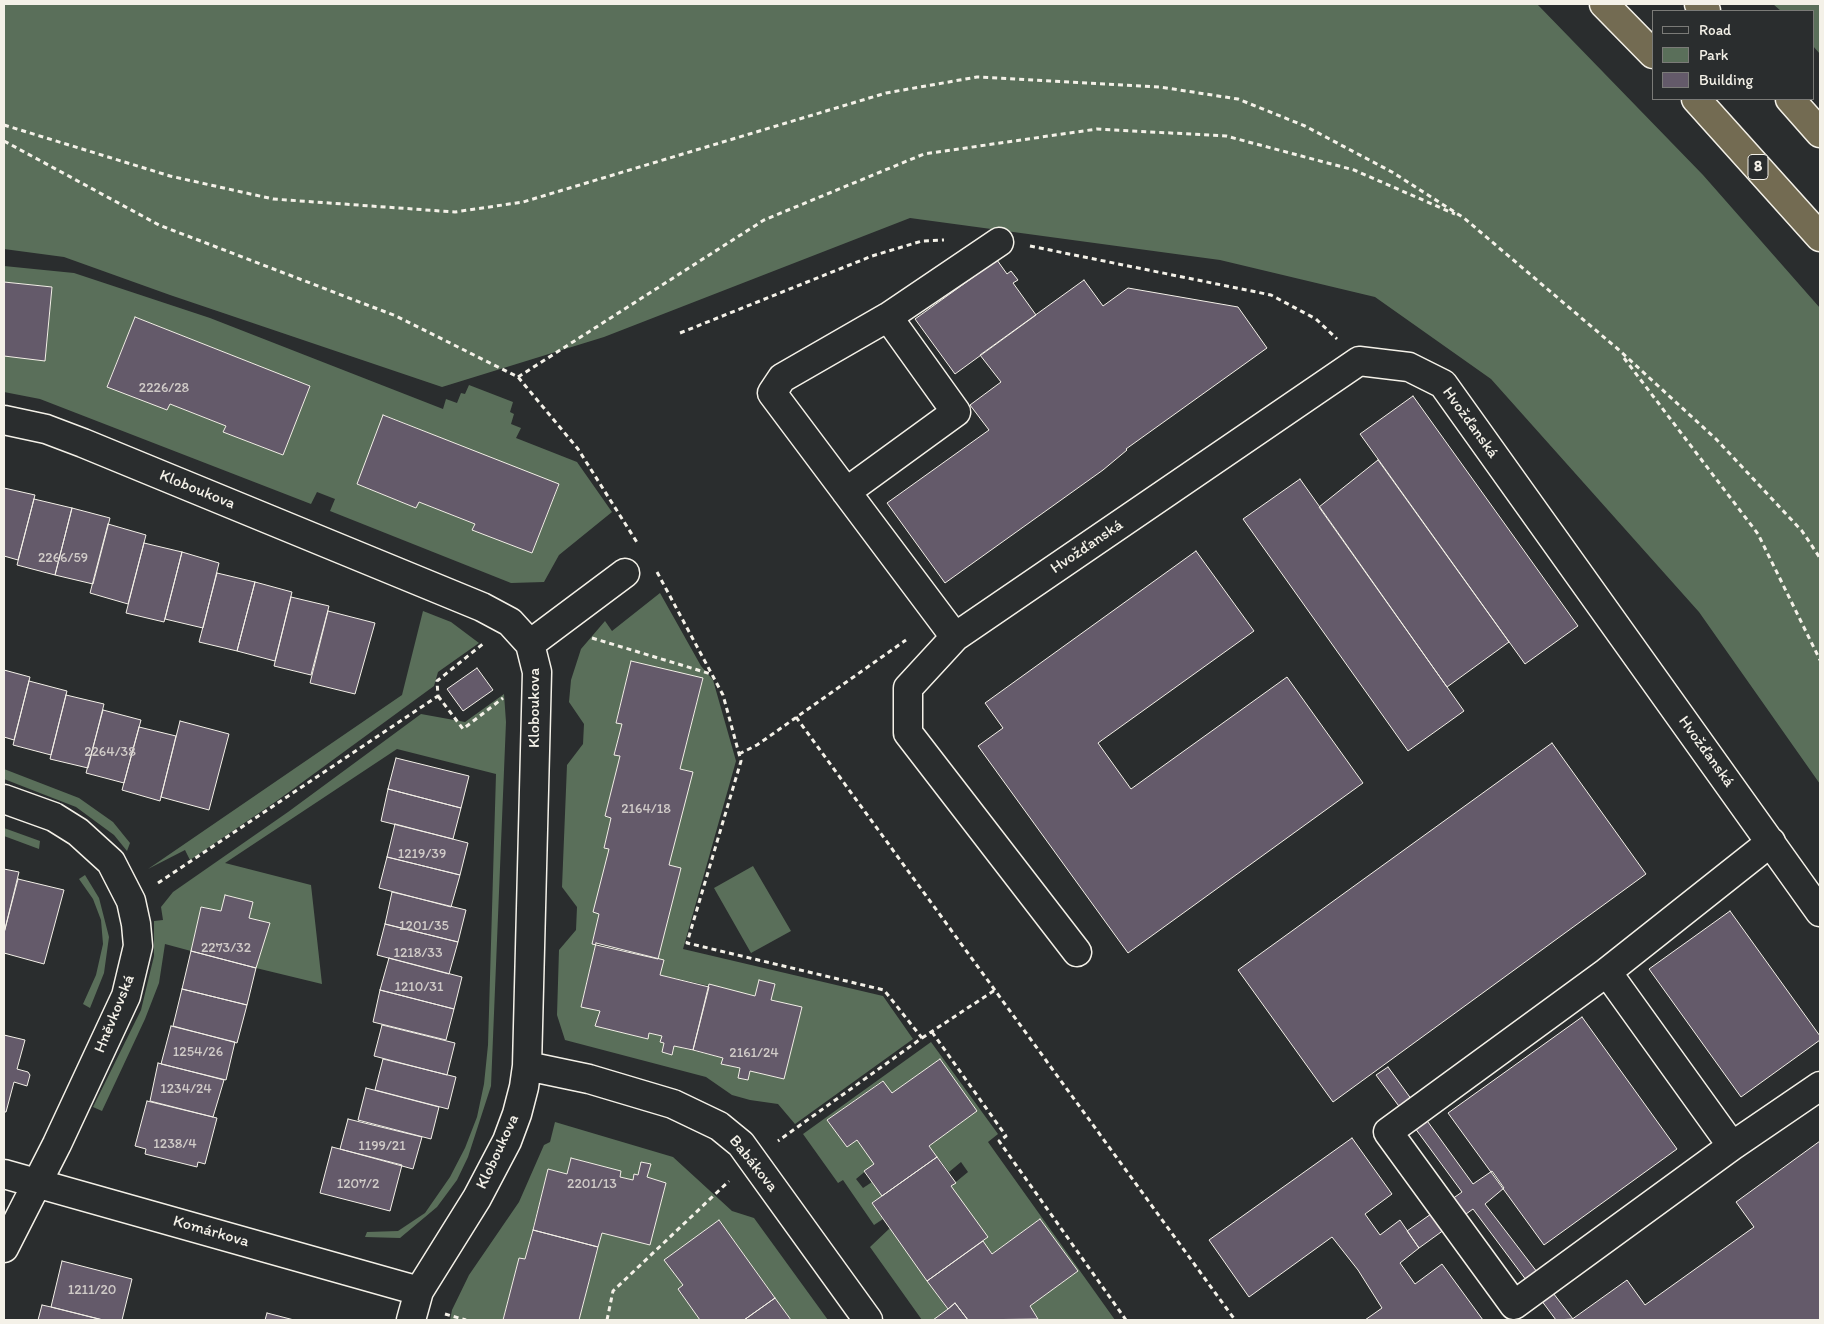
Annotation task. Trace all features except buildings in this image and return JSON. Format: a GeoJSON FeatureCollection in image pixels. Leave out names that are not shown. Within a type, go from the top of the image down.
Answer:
{"type":"FeatureCollection","features":[{"type":"Feature","properties":{"kind":"highway"},"geometry":{"type":"LineString","coordinates":[[1604,4],[1652,53]]}},
{"type":"Feature","properties":{"kind":"highway","name":"8"},"geometry":{"type":"LineString","coordinates":[[1697,100],[1820,237]]}},
{"type":"Feature","properties":{"kind":"highway"},"geometry":{"type":"LineString","coordinates":[[1791,100],[1820,132]]}},
{"type":"Feature","properties":{"kind":"street"},"geometry":{"type":"LineString","coordinates":[[947,627],[772,393],[782,378],[888,317],[999,242]]}},
{"type":"Feature","properties":{"kind":"street"},"geometry":{"type":"LineString","coordinates":[[846,492],[956,412],[888,317]]}},
{"type":"Feature","properties":{"kind":"street","name":"Hvožďanská"},"geometry":{"type":"LineString","coordinates":[[1076,952],[908,733],[908,688],[930,665],[947,627],[1359,361],[1409,367],[1443,384],[1820,912]]}},
{"type":"Feature","properties":{"kind":"street","name":"Kloboukova"},"geometry":{"type":"LineString","coordinates":[[4,420],[46,429],[83,443],[482,607],[510,622],[530,644],[538,672],[527,1066],[517,1114],[507,1141],[481,1191],[419,1291],[411,1320]]}},
{"type":"Feature","properties":{"kind":"street"},"geometry":{"type":"LineString","coordinates":[[530,644],[625,573]]}},
{"type":"Feature","properties":{"kind":"street","name":"Hněvkovská"},"geometry":{"type":"LineString","coordinates":[[4,799],[54,817],[78,832],[111,862],[131,902],[138,946],[126,996],[4,1248]]}},
{"type":"Feature","properties":{"kind":"street"},"geometry":{"type":"LineString","coordinates":[[1771,842],[1607,972],[1388,1132],[1514,1304],[1732,1146],[1820,1086]]}},
{"type":"Feature","properties":{"kind":"street"},"geometry":{"type":"LineString","coordinates":[[1607,972],[1732,1146]]}},
{"type":"Feature","properties":{"kind":"street","name":"Babákova"},"geometry":{"type":"LineString","coordinates":[[527,1066],[589,1079],[673,1104],[696,1113],[719,1126],[741,1144],[868,1320]]}},
{"type":"Feature","properties":{"kind":"street","name":"Komárkova"},"geometry":{"type":"LineString","coordinates":[[4,1174],[419,1291]]}},
{"type":"Feature","properties":{"kind":"path"},"geometry":{"type":"LineString","coordinates":[[4,125],[170,176],[273,198],[455,212],[523,202],[886,93],[977,77],[1150,86],[1238,99],[1306,126],[1392,172],[1464,218],[1619,350],[1716,439],[1802,531],[1820,558]]}},
{"type":"Feature","properties":{"kind":"path"},"geometry":{"type":"LineString","coordinates":[[518,377],[764,220],[924,154],[1097,128],[1226,136],[1354,170],[1464,218]]}},
{"type":"Feature","properties":{"kind":"path"},"geometry":{"type":"LineString","coordinates":[[4,141],[159,225],[396,316],[518,377],[578,449],[664,582],[724,695],[741,761],[687,943],[884,990],[922,1038]]}},
{"type":"Feature","properties":{"kind":"path"},"geometry":{"type":"LineString","coordinates":[[680,333],[872,256],[922,241],[948,240]]}},
{"type":"Feature","properties":{"kind":"path"},"geometry":{"type":"LineString","coordinates":[[999,242],[1019,244],[1271,295],[1316,318],[1359,361]]}},
{"type":"Feature","properties":{"kind":"path"},"geometry":{"type":"LineString","coordinates":[[1619,350],[1758,534],[1820,660]]}},
{"type":"Feature","properties":{"kind":"path"},"geometry":{"type":"LineString","coordinates":[[625,573],[647,557]]}},
{"type":"Feature","properties":{"kind":"path"},"geometry":{"type":"LineString","coordinates":[[510,622],[437,681],[438,696],[463,729],[538,672]]}},
{"type":"Feature","properties":{"kind":"path"},"geometry":{"type":"LineString","coordinates":[[739,754],[796,717],[947,627]]}},
{"type":"Feature","properties":{"kind":"path"},"geometry":{"type":"LineString","coordinates":[[590,638],[712,674]]}},
{"type":"Feature","properties":{"kind":"path"},"geometry":{"type":"LineString","coordinates":[[131,902],[438,696]]}},
{"type":"Feature","properties":{"kind":"path"},"geometry":{"type":"LineString","coordinates":[[796,717],[1235,1320]]}},
{"type":"Feature","properties":{"kind":"path"},"geometry":{"type":"LineString","coordinates":[[607,1320],[614,1292],[752,1159],[922,1038],[995,990]]}},
{"type":"Feature","properties":{"kind":"path"},"geometry":{"type":"LineString","coordinates":[[932,1032],[1006,1136],[999,1141],[1126,1320]]}},
{"type":"Feature","properties":{"kind":"path"},"geometry":{"type":"LineString","coordinates":[[440,1313],[466,1320]]}},
{"type":"Feature","properties":{"kind":"green space"},"geometry":{"type":"Polygon","coordinates":[[[4,4],[1537,4],[1703,175],[1820,308],[1820,784],[1699,612],[1491,379],[1375,297],[1220,260],[910,218],[604,337],[442,387],[64,257],[4,249],[4,4]]]}},
{"type":"Feature","properties":{"kind":"green space"},"geometry":{"type":"Polygon","coordinates":[[[1773,4],[1820,4],[1820,54],[1814,47],[1814,10],[1780,10],[1773,4]]]}},
{"type":"Feature","properties":{"kind":"green space"},"geometry":{"type":"Polygon","coordinates":[[[4,266],[74,273],[210,318],[443,409],[446,399],[457,403],[461,393],[465,394],[469,385],[513,402],[510,412],[514,414],[511,424],[521,428],[516,438],[577,462],[612,512],[559,555],[544,582],[511,583],[330,511],[335,499],[317,492],[311,504],[40,399],[4,392],[4,356],[45,360],[52,287],[4,282],[4,266]],[[135,317],[107,386],[167,410],[170,404],[226,426],[224,432],[283,455],[310,386],[135,317]],[[384,415],[357,484],[416,508],[419,502],[475,524],[473,530],[532,553],[559,485],[384,415]]]}},
{"type":"Feature","properties":{"kind":"green space"},"geometry":{"type":"Polygon","coordinates":[[[660,593],[701,666],[713,680],[736,761],[683,949],[883,996],[913,1039],[795,1124],[778,1104],[732,1095],[706,1077],[565,1040],[557,1015],[559,950],[576,930],[577,907],[562,887],[567,765],[583,744],[584,724],[569,702],[571,680],[581,649],[605,621],[612,631],[660,593]],[[631,661],[616,722],[622,724],[614,754],[620,756],[605,816],[611,818],[604,848],[609,849],[599,914],[592,943],[596,943],[581,1006],[600,1011],[596,1026],[648,1039],[649,1033],[662,1036],[660,1042],[664,1043],[662,1052],[672,1055],[674,1046],[723,1058],[721,1064],[740,1068],[738,1078],[748,1080],[750,1071],[784,1079],[802,1008],[771,1000],[775,984],[759,980],[755,996],[660,975],[658,959],[681,868],[669,865],[692,772],[680,769],[703,679],[631,661]]]}},
{"type":"Feature","properties":{"kind":"green space"},"geometry":{"type":"Polygon","coordinates":[[[423,611],[451,622],[479,643],[438,672],[434,686],[278,800],[190,860],[185,850],[148,869],[402,695],[423,611]]]}},
{"type":"Feature","properties":{"kind":"green space"},"geometry":{"type":"Polygon","coordinates":[[[504,694],[506,722],[491,1086],[468,1157],[457,1180],[437,1207],[400,1238],[365,1237],[367,1232],[398,1231],[425,1213],[450,1177],[465,1148],[477,1117],[484,1084],[488,1045],[496,774],[397,749],[225,863],[311,885],[322,984],[256,968],[270,923],[249,918],[253,902],[226,895],[221,911],[201,907],[191,951],[165,944],[159,983],[145,1019],[102,1111],[93,1107],[141,1010],[154,956],[154,921],[163,920],[161,907],[173,892],[288,812],[421,714],[465,722],[504,694]]]}},
{"type":"Feature","properties":{"kind":"green space"},"geometry":{"type":"Polygon","coordinates":[[[4,769],[79,798],[113,822],[130,843],[127,851],[114,835],[76,807],[4,779],[4,769]]]}},
{"type":"Feature","properties":{"kind":"green space"},"geometry":{"type":"Polygon","coordinates":[[[4,828],[40,841],[39,849],[4,836],[4,828]]]}},
{"type":"Feature","properties":{"kind":"green space"},"geometry":{"type":"Polygon","coordinates":[[[753,866],[791,931],[751,953],[714,888],[753,866]]]}},
{"type":"Feature","properties":{"kind":"green space"},"geometry":{"type":"Polygon","coordinates":[[[85,875],[99,898],[109,937],[104,973],[90,1008],[83,1004],[96,975],[103,944],[101,920],[93,899],[79,879],[85,875]]]}},
{"type":"Feature","properties":{"kind":"green space"},"geometry":{"type":"Polygon","coordinates":[[[931,1042],[998,1134],[988,1142],[1115,1320],[1036,1320],[1038,1318],[1030,1306],[1078,1271],[1040,1219],[992,1254],[983,1241],[951,1186],[968,1172],[961,1162],[949,1172],[929,1146],[977,1111],[940,1059],[892,1093],[882,1081],[827,1120],[847,1147],[857,1140],[874,1164],[856,1179],[863,1188],[872,1182],[882,1196],[872,1203],[883,1219],[874,1225],[843,1180],[838,1183],[803,1134],[931,1042]]]}},
{"type":"Feature","properties":{"kind":"green space"},"geometry":{"type":"Polygon","coordinates":[[[555,1122],[673,1157],[732,1211],[754,1218],[828,1320],[791,1320],[719,1220],[665,1260],[683,1285],[678,1289],[700,1320],[579,1320],[602,1233],[650,1245],[666,1183],[647,1177],[651,1165],[642,1162],[638,1175],[634,1174],[633,1180],[620,1177],[621,1171],[571,1158],[567,1174],[548,1169],[525,1259],[519,1258],[503,1319],[505,1320],[450,1320],[452,1310],[469,1275],[519,1202],[544,1145],[550,1142],[555,1122]]]}},
{"type":"Feature","properties":{"kind":"green space"},"geometry":{"type":"Polygon","coordinates":[[[890,1228],[948,1310],[933,1320],[922,1320],[870,1247],[890,1228]]]}}]}
